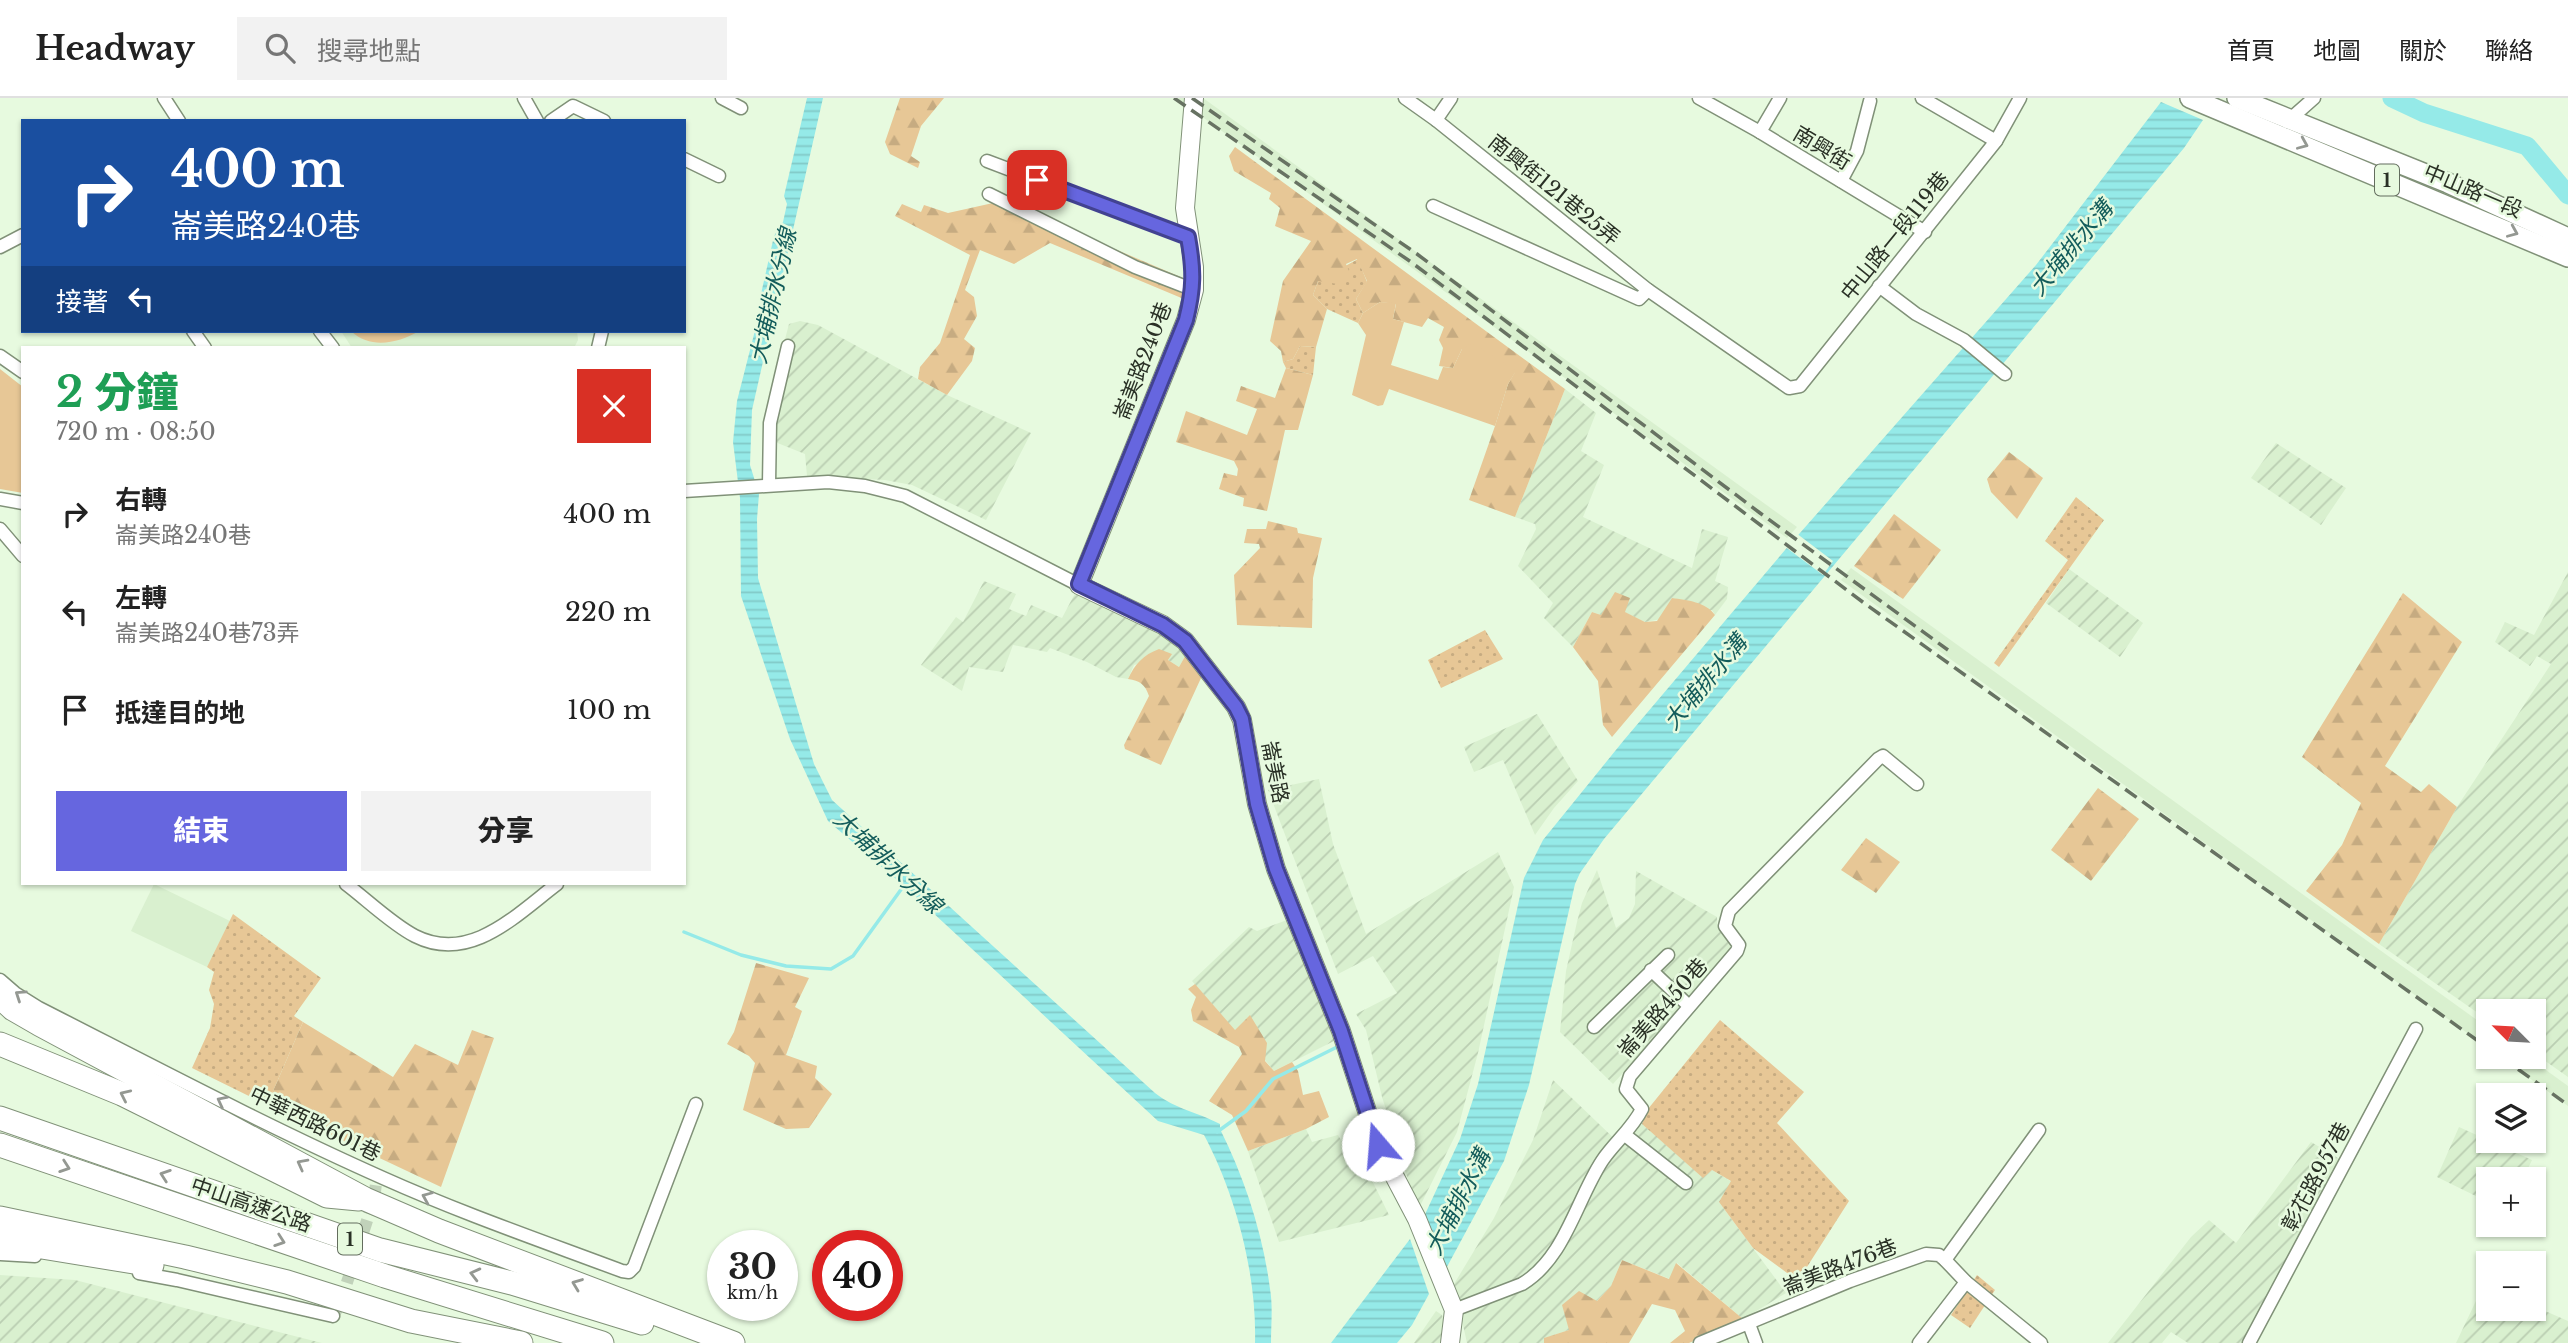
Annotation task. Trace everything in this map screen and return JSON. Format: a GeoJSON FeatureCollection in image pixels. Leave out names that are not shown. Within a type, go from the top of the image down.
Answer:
{"type":"FeatureCollection","features":[{"type":"Feature","properties":{"kind":"highway"},"geometry":{"type":"LineString","coordinates":[[0,997],[13,1009],[39,1024],[365,1199],[439,1231],[733,1343]]}},
{"type":"Feature","properties":{"kind":"highway"},"geometry":{"type":"LineString","coordinates":[[0,1044],[122,1094],[327,1196],[365,1199]]}},
{"type":"Feature","properties":{"kind":"highway","name":"中山高速公路"},"geometry":{"type":"LineString","coordinates":[[0,1118],[380,1250],[512,1283],[705,1343]]}},
{"type":"Feature","properties":{"kind":"highway","name":"中山高速公路"},"geometry":{"type":"LineString","coordinates":[[0,1145],[345,1263],[602,1343]]}},
{"type":"Feature","properties":{"kind":"highway"},"geometry":{"type":"LineString","coordinates":[[0,1218],[185,1257],[287,1282],[411,1321]]}},
{"type":"Feature","properties":{"kind":"highway"},"geometry":{"type":"LineString","coordinates":[[0,1240],[196,1273],[359,1312],[522,1343]]}},
{"type":"Feature","properties":{"kind":"main road","name":"中山路一段"},"geometry":{"type":"LineString","coordinates":[[2190,98],[2217,110],[2283,126]]}},
{"type":"Feature","properties":{"kind":"main road","name":"中山路一段"},"geometry":{"type":"LineString","coordinates":[[2237,98],[2283,126],[2564,248]]}},
{"type":"Feature","properties":{"kind":"street"},"geometry":{"type":"LineString","coordinates":[[164,98],[178,119]]}},
{"type":"Feature","properties":{"kind":"street"},"geometry":{"type":"LineString","coordinates":[[524,98],[536,119]]}},
{"type":"Feature","properties":{"kind":"street"},"geometry":{"type":"LineString","coordinates":[[722,98],[741,108]]}},
{"type":"Feature","properties":{"kind":"street","name":"崙美路240巷"},"geometry":{"type":"LineString","coordinates":[[1079,584],[1186,320],[1194,290],[1194,267],[1185,208],[1194,98]]}},
{"type":"Feature","properties":{"kind":"street","name":"南興街121巷25弄"},"geometry":{"type":"LineString","coordinates":[[1405,98],[1648,290],[1789,388]]}},
{"type":"Feature","properties":{"kind":"street"},"geometry":{"type":"LineString","coordinates":[[1436,120],[1451,98]]}},
{"type":"Feature","properties":{"kind":"street","name":"南興街"},"geometry":{"type":"LineString","coordinates":[[1699,98],[1925,232]]}},
{"type":"Feature","properties":{"kind":"street"},"geometry":{"type":"LineString","coordinates":[[1760,132],[1780,98]]}},
{"type":"Feature","properties":{"kind":"street"},"geometry":{"type":"LineString","coordinates":[[1922,98],[1996,141]]}},
{"type":"Feature","properties":{"kind":"street","name":"中山路一段119巷"},"geometry":{"type":"LineString","coordinates":[[1789,388],[1800,386],[1925,232],[1996,141],[2020,98]]}},
{"type":"Feature","properties":{"kind":"street"},"geometry":{"type":"LineString","coordinates":[[2283,126],[2312,100]]}},
{"type":"Feature","properties":{"kind":"street"},"geometry":{"type":"LineString","coordinates":[[1841,181],[1857,151],[1870,101]]}},
{"type":"Feature","properties":{"kind":"street"},"geometry":{"type":"LineString","coordinates":[[554,119],[573,106],[600,119]]}},
{"type":"Feature","properties":{"kind":"street"},"geometry":{"type":"LineString","coordinates":[[686,160],[719,176]]}},
{"type":"Feature","properties":{"kind":"street"},"geometry":{"type":"LineString","coordinates":[[987,161],[1188,237]]}},
{"type":"Feature","properties":{"kind":"street"},"geometry":{"type":"LineString","coordinates":[[989,194],[1135,267],[1194,290]]}},
{"type":"Feature","properties":{"kind":"street"},"geometry":{"type":"LineString","coordinates":[[1433,206],[1639,299],[1648,290]]}},
{"type":"Feature","properties":{"kind":"street"},"geometry":{"type":"LineString","coordinates":[[0,247],[21,236]]}},
{"type":"Feature","properties":{"kind":"street"},"geometry":{"type":"LineString","coordinates":[[1879,286],[1916,314],[1964,340],[2002,373]]}},
{"type":"Feature","properties":{"kind":"street"},"geometry":{"type":"LineString","coordinates":[[769,484],[769,423],[788,346]]}},
{"type":"Feature","properties":{"kind":"street"},"geometry":{"type":"LineString","coordinates":[[0,356],[21,371]]}},
{"type":"Feature","properties":{"kind":"street","name":"崙美路"},"geometry":{"type":"LineString","coordinates":[[686,491],[828,481],[865,486],[905,496],[1163,625],[1185,641],[1236,707],[1242,719],[1257,804],[1276,869],[1341,1031],[1378,1145],[1419,1227],[1454,1310]]}},
{"type":"Feature","properties":{"kind":"street"},"geometry":{"type":"LineString","coordinates":[[0,499],[21,503]]}},
{"type":"Feature","properties":{"kind":"street"},"geometry":{"type":"LineString","coordinates":[[0,529],[21,554]]}},
{"type":"Feature","properties":{"kind":"street","name":"崙美路450巷"},"geometry":{"type":"LineString","coordinates":[[1454,1310],[1531,1278],[1553,1256],[1603,1160],[1625,1135],[1642,1109],[1626,1089],[1626,1083],[1737,951],[1739,945],[1725,926],[1729,911],[1878,759],[1883,756],[1917,784]]}},
{"type":"Feature","properties":{"kind":"street"},"geometry":{"type":"LineString","coordinates":[[347,885],[414,936],[434,943],[452,944],[471,943],[489,935],[556,885]]}},
{"type":"Feature","properties":{"kind":"street"},"geometry":{"type":"LineString","coordinates":[[1594,1027],[1668,954]]}},
{"type":"Feature","properties":{"kind":"street"},"geometry":{"type":"LineString","coordinates":[[1651,970],[1689,1006]]}},
{"type":"Feature","properties":{"kind":"street","name":"中華西路601巷"},"geometry":{"type":"LineString","coordinates":[[0,979],[15,993],[39,1007],[225,1102],[377,1175],[437,1201],[622,1271],[629,1272],[634,1267],[696,1104]]}},
{"type":"Feature","properties":{"kind":"street","name":"彰花路957巷"},"geometry":{"type":"LineString","coordinates":[[2249,1343],[2416,1029]]}},
{"type":"Feature","properties":{"kind":"street"},"geometry":{"type":"LineString","coordinates":[[2039,1130],[1945,1260],[1966,1282],[2041,1343]]}},
{"type":"Feature","properties":{"kind":"street"},"geometry":{"type":"LineString","coordinates":[[1625,1135],[1686,1183]]}},
{"type":"Feature","properties":{"kind":"street"},"geometry":{"type":"LineString","coordinates":[[0,1254],[29,1255],[177,1280],[333,1316]]}},
{"type":"Feature","properties":{"kind":"street","name":"崙美路476巷"},"geometry":{"type":"LineString","coordinates":[[1700,1343],[1850,1281],[1926,1254],[1939,1255],[1945,1260]]}},
{"type":"Feature","properties":{"kind":"street"},"geometry":{"type":"LineString","coordinates":[[1919,1343],[1966,1282]]}},
{"type":"Feature","properties":{"kind":"street"},"geometry":{"type":"LineString","coordinates":[[1450,1343],[1454,1310]]}},
{"type":"Feature","properties":{"kind":"street"},"geometry":{"type":"LineString","coordinates":[[1749,1324],[1756,1343]]}},
{"type":"Feature","properties":{"kind":"shaded area"},"geometry":{"type":"Polygon","coordinates":[[[1176,98],[1203,98],[1797,527],[1787,538],[1176,98]]]}},
{"type":"Feature","properties":{"kind":"shaded area"},"geometry":{"type":"Polygon","coordinates":[[[800,321],[818,325],[947,395],[1031,433],[986,520],[912,485],[885,480],[807,476],[805,454],[770,440],[774,381],[789,324],[800,321]]]}},
{"type":"Feature","properties":{"kind":"shaded area"},"geometry":{"type":"Polygon","coordinates":[[[342,333],[577,333],[578,340],[575,346],[351,346],[342,333]]]}},
{"type":"Feature","properties":{"kind":"shaded area"},"geometry":{"type":"Polygon","coordinates":[[[1565,389],[1596,413],[1581,451],[1604,465],[1583,517],[1692,568],[1702,529],[1728,537],[1715,581],[1728,587],[1727,599],[1715,615],[1712,610],[1645,622],[1624,612],[1601,615],[1592,612],[1573,647],[1544,618],[1553,603],[1518,566],[1536,529],[1535,524],[1515,517],[1565,389]]]}},
{"type":"Feature","properties":{"kind":"shaded area"},"geometry":{"type":"Polygon","coordinates":[[[2276,443],[2346,488],[2321,525],[2251,478],[2276,443]]]}},
{"type":"Feature","properties":{"kind":"shaded area"},"geometry":{"type":"Polygon","coordinates":[[[1851,568],[2476,1019],[2476,1039],[1841,580],[1851,568]]]}},
{"type":"Feature","properties":{"kind":"shaded area"},"geometry":{"type":"Polygon","coordinates":[[[2069,569],[2143,623],[2120,657],[2046,603],[2069,569]]]}},
{"type":"Feature","properties":{"kind":"shaded area"},"geometry":{"type":"Polygon","coordinates":[[[2568,572],[2568,1077],[2546,1061],[2546,999],[2476,999],[2476,1012],[2379,944],[2457,807],[2551,664],[2537,656],[2530,666],[2495,642],[2505,622],[2534,635],[2568,572]]]}},
{"type":"Feature","properties":{"kind":"shaded area"},"geometry":{"type":"Polygon","coordinates":[[[984,581],[1016,594],[1009,609],[1026,616],[1031,605],[1062,618],[1081,582],[1192,644],[1179,667],[1168,660],[1171,654],[1134,665],[1128,679],[1116,677],[1050,648],[1047,652],[1013,645],[1003,672],[969,667],[962,691],[921,665],[956,617],[963,622],[984,581]]]}},
{"type":"Feature","properties":{"kind":"shaded area"},"geometry":{"type":"Polygon","coordinates":[[[1537,714],[1578,781],[1535,835],[1503,760],[1474,772],[1464,747],[1537,714]]]}},
{"type":"Feature","properties":{"kind":"shaded area"},"geometry":{"type":"Polygon","coordinates":[[[1319,779],[1333,844],[1366,934],[1498,852],[1514,887],[1478,1053],[1457,1132],[1421,1204],[1416,1205],[1382,1097],[1366,1030],[1356,1014],[1397,993],[1373,956],[1338,974],[1268,790],[1319,779]]]}},
{"type":"Feature","properties":{"kind":"shaded area"},"geometry":{"type":"Polygon","coordinates":[[[1597,870],[1616,928],[1629,918],[1635,904],[1636,871],[1717,917],[1717,926],[1730,942],[1726,958],[1613,1084],[1560,1032],[1566,971],[1577,922],[1582,903],[1597,870]]]}},
{"type":"Feature","properties":{"kind":"shaded area"},"geometry":{"type":"Polygon","coordinates":[[[154,885],[230,921],[207,967],[131,931],[154,885]]]}},
{"type":"Feature","properties":{"kind":"shaded area"},"geometry":{"type":"Polygon","coordinates":[[[1298,916],[1350,1033],[1274,1071],[1265,1060],[1250,1016],[1235,1031],[1192,981],[1249,927],[1257,931],[1298,916]]]}},
{"type":"Feature","properties":{"kind":"shaded area"},"geometry":{"type":"Polygon","coordinates":[[[2517,1069],[2545,1069],[2568,1086],[2568,1106],[2546,1090],[2546,1083],[2536,1083],[2517,1069]]]}},
{"type":"Feature","properties":{"kind":"shaded area"},"geometry":{"type":"Polygon","coordinates":[[[1553,1080],[1621,1145],[1642,1124],[1703,1177],[1712,1170],[1732,1182],[1719,1202],[1786,1293],[1743,1319],[1677,1263],[1670,1279],[1622,1260],[1611,1286],[1569,1330],[1545,1338],[1544,1343],[1467,1343],[1454,1284],[1494,1218],[1533,1140],[1553,1080]]]}},
{"type":"Feature","properties":{"kind":"shaded area"},"geometry":{"type":"Polygon","coordinates":[[[2459,1127],[2476,1135],[2476,1153],[2517,1153],[2532,1160],[2529,1167],[2476,1167],[2476,1196],[2437,1177],[2459,1127]]]}},
{"type":"Feature","properties":{"kind":"shaded area"},"geometry":{"type":"Polygon","coordinates":[[[1306,1129],[1312,1142],[1338,1135],[1354,1162],[1362,1160],[1389,1215],[1279,1242],[1248,1151],[1306,1129]]]}},
{"type":"Feature","properties":{"kind":"shaded area"},"geometry":{"type":"Polygon","coordinates":[[[2311,1142],[2345,1162],[2248,1343],[2188,1343],[2171,1332],[2162,1343],[2108,1343],[2191,1237],[2209,1220],[2236,1243],[2311,1142]]]}},
{"type":"Feature","properties":{"kind":"shaded area"},"geometry":{"type":"Polygon","coordinates":[[[0,1275],[75,1280],[322,1343],[0,1343],[0,1275]]]}},
{"type":"Feature","properties":{"kind":"shaded area"},"geometry":{"type":"Polygon","coordinates":[[[2476,1301],[2476,1321],[2546,1321],[2546,1311],[2568,1321],[2568,1343],[2456,1343],[2476,1301]]]}},
{"type":"Feature","properties":{"kind":"shaded area"},"geometry":{"type":"Polygon","coordinates":[[[1436,1311],[1442,1315],[1449,1343],[1414,1343],[1436,1311]]]}},
{"type":"Feature","properties":{"kind":"green space"},"geometry":{"type":"Polygon","coordinates":[[[900,98],[944,98],[921,126],[911,156],[920,162],[918,168],[890,154],[885,142],[900,98]]]}},
{"type":"Feature","properties":{"kind":"green space"},"geometry":{"type":"Polygon","coordinates":[[[1235,147],[1565,389],[1515,517],[1469,500],[1508,384],[1515,372],[1462,349],[1453,368],[1439,366],[1443,348],[1439,340],[1444,327],[1428,318],[1422,327],[1393,319],[1396,304],[1380,302],[1363,313],[1356,299],[1367,281],[1357,259],[1346,264],[1349,271],[1338,284],[1318,281],[1313,295],[1327,309],[1316,347],[1300,346],[1293,359],[1283,362],[1281,351],[1270,341],[1283,281],[1311,241],[1275,226],[1280,208],[1269,199],[1271,193],[1234,171],[1229,156],[1235,147]]]}},
{"type":"Feature","properties":{"kind":"green space"},"geometry":{"type":"Polygon","coordinates":[[[1002,201],[1197,284],[1191,302],[1050,243],[1014,264],[980,250],[965,290],[974,297],[977,316],[964,339],[975,348],[972,361],[947,395],[918,379],[920,367],[940,343],[970,255],[895,216],[902,204],[921,212],[924,205],[948,213],[1002,201]]]}},
{"type":"Feature","properties":{"kind":"green space"},"geometry":{"type":"Polygon","coordinates":[[[1358,259],[1367,282],[1356,299],[1363,313],[1358,323],[1327,309],[1313,295],[1318,281],[1358,259]]]}},
{"type":"Feature","properties":{"kind":"green space"},"geometry":{"type":"Polygon","coordinates":[[[1380,302],[1396,303],[1393,319],[1404,322],[1391,365],[1438,380],[1443,367],[1453,368],[1462,349],[1472,343],[1516,371],[1508,384],[1495,426],[1389,389],[1383,405],[1378,406],[1352,395],[1366,335],[1358,323],[1363,313],[1380,302]]]}},
{"type":"Feature","properties":{"kind":"green space"},"geometry":{"type":"Polygon","coordinates":[[[354,333],[415,333],[385,343],[359,337],[354,333]]]}},
{"type":"Feature","properties":{"kind":"green space"},"geometry":{"type":"Polygon","coordinates":[[[1300,346],[1316,347],[1313,375],[1286,368],[1283,362],[1293,359],[1300,346]]]}},
{"type":"Feature","properties":{"kind":"green space"},"geometry":{"type":"Polygon","coordinates":[[[1286,368],[1313,375],[1298,430],[1285,430],[1267,511],[1243,506],[1244,498],[1219,489],[1224,473],[1237,476],[1238,469],[1234,461],[1176,442],[1186,411],[1247,435],[1257,409],[1236,401],[1241,386],[1275,398],[1286,368]]]}},
{"type":"Feature","properties":{"kind":"green space"},"geometry":{"type":"Polygon","coordinates":[[[0,369],[21,385],[21,493],[0,489],[0,369]]]}},
{"type":"Feature","properties":{"kind":"green space"},"geometry":{"type":"Polygon","coordinates":[[[2009,452],[2043,478],[2017,519],[1991,492],[1987,479],[2009,452]]]}},
{"type":"Feature","properties":{"kind":"green space"},"geometry":{"type":"Polygon","coordinates":[[[2076,497],[2104,520],[1999,667],[1994,663],[2068,560],[2045,541],[2076,497]]]}},
{"type":"Feature","properties":{"kind":"green space"},"geometry":{"type":"Polygon","coordinates":[[[1894,514],[1941,550],[1903,599],[1854,566],[1894,514]]]}},
{"type":"Feature","properties":{"kind":"green space"},"geometry":{"type":"Polygon","coordinates":[[[1268,521],[1297,528],[1298,533],[1322,538],[1313,578],[1312,628],[1237,625],[1234,575],[1260,548],[1259,544],[1244,543],[1247,529],[1266,529],[1268,521]]]}},
{"type":"Feature","properties":{"kind":"green space"},"geometry":{"type":"Polygon","coordinates":[[[1615,592],[1630,598],[1625,612],[1645,622],[1657,621],[1672,598],[1701,604],[1715,615],[1612,737],[1603,725],[1598,681],[1573,647],[1592,612],[1601,615],[1615,592]]]}},
{"type":"Feature","properties":{"kind":"green space"},"geometry":{"type":"Polygon","coordinates":[[[2403,593],[2462,642],[2385,766],[2421,792],[2429,784],[2457,807],[2379,944],[2306,891],[2342,845],[2361,803],[2302,757],[2403,593]]]}},
{"type":"Feature","properties":{"kind":"green space"},"geometry":{"type":"Polygon","coordinates":[[[1485,630],[1503,659],[1441,688],[1428,660],[1485,630]]]}},
{"type":"Feature","properties":{"kind":"green space"},"geometry":{"type":"Polygon","coordinates":[[[1192,644],[1207,665],[1161,765],[1125,749],[1124,745],[1149,696],[1142,684],[1128,679],[1140,661],[1159,649],[1172,654],[1168,660],[1179,667],[1192,644]]]}},
{"type":"Feature","properties":{"kind":"green space"},"geometry":{"type":"Polygon","coordinates":[[[2098,788],[2139,819],[2091,881],[2051,850],[2098,788]]]}},
{"type":"Feature","properties":{"kind":"green space"},"geometry":{"type":"Polygon","coordinates":[[[1866,838],[1900,862],[1876,893],[1841,870],[1866,838]]]}},
{"type":"Feature","properties":{"kind":"green space"},"geometry":{"type":"Polygon","coordinates":[[[233,914],[321,978],[294,1016],[303,1022],[267,1105],[192,1068],[210,1028],[214,1004],[209,990],[214,972],[207,967],[233,914]]]}},
{"type":"Feature","properties":{"kind":"green space"},"geometry":{"type":"Polygon","coordinates":[[[756,963],[809,978],[795,1007],[802,1011],[786,1055],[817,1066],[815,1078],[832,1094],[809,1128],[786,1129],[743,1110],[755,1063],[749,1056],[727,1044],[734,1032],[756,963]]]}},
{"type":"Feature","properties":{"kind":"green space"},"geometry":{"type":"Polygon","coordinates":[[[1195,984],[1235,1030],[1250,1015],[1267,1043],[1265,1061],[1274,1071],[1292,1062],[1298,1071],[1303,1095],[1319,1091],[1329,1117],[1306,1129],[1248,1151],[1232,1115],[1209,1101],[1242,1054],[1239,1047],[1193,1021],[1191,1010],[1196,997],[1188,989],[1195,984]]]}},
{"type":"Feature","properties":{"kind":"green space"},"geometry":{"type":"Polygon","coordinates":[[[1720,1020],[1804,1092],[1777,1123],[1849,1201],[1798,1281],[1753,1248],[1719,1202],[1731,1181],[1712,1170],[1703,1178],[1642,1124],[1648,1109],[1720,1020]]]}},
{"type":"Feature","properties":{"kind":"green space"},"geometry":{"type":"Polygon","coordinates":[[[303,1022],[393,1077],[415,1044],[458,1065],[472,1030],[494,1038],[441,1187],[267,1105],[303,1022]]]}},
{"type":"Feature","properties":{"kind":"green space"},"geometry":{"type":"Polygon","coordinates":[[[1622,1260],[1669,1279],[1676,1263],[1743,1319],[1689,1343],[1670,1343],[1685,1331],[1675,1310],[1652,1304],[1629,1343],[1544,1343],[1544,1338],[1569,1330],[1562,1305],[1579,1291],[1597,1301],[1611,1286],[1622,1260]]]}},
{"type":"Feature","properties":{"kind":"green space"},"geometry":{"type":"Polygon","coordinates":[[[1977,1275],[1995,1290],[1970,1328],[1951,1315],[1977,1275]]]}},
{"type":"Feature","properties":{"kind":"water","name":"大埔排水分線"},"geometry":{"type":"Polygon","coordinates":[[[807,98],[823,98],[752,410],[750,465],[759,494],[758,578],[814,764],[832,800],[1155,1093],[1171,1103],[1220,1124],[1245,1187],[1263,1248],[1271,1295],[1271,1343],[1255,1343],[1252,1290],[1242,1236],[1226,1183],[1204,1135],[1158,1121],[904,886],[828,821],[790,739],[741,596],[740,498],[733,442],[737,401],[762,303],[761,294],[774,236],[783,222],[787,204],[784,196],[807,98]]]}},
{"type":"Feature","properties":{"kind":"water","name":"大埔排水溝"},"geometry":{"type":"Polygon","coordinates":[[[2161,102],[2203,120],[2184,148],[1604,839],[1580,873],[1575,884],[1529,1085],[1504,1161],[1441,1278],[1421,1223],[1460,1139],[1478,1084],[1524,878],[1543,840],[1785,550],[2036,265],[2161,102]]]}},
{"type":"Feature","properties":{"kind":"water"},"geometry":{"type":"Polygon","coordinates":[[[1410,1239],[1429,1294],[1412,1325],[1397,1343],[1331,1343],[1410,1239]]]}},
{"type":"Feature","properties":{"kind":"pier"},"geometry":{"type":"Polygon","coordinates":[[[1796,533],[1833,561],[1823,575],[1784,546],[1796,533]]]}},
{"type":"Feature","properties":{"kind":"waterway"},"geometry":{"type":"LineString","coordinates":[[2392,98],[2424,113],[2527,146],[2568,195]]}},
{"type":"Feature","properties":{"kind":"waterway","name":"大埔排水分線"},"geometry":{"type":"LineString","coordinates":[[684,932],[741,955],[786,966],[831,969],[853,956],[905,884]]}},
{"type":"Feature","properties":{"kind":"waterway"},"geometry":{"type":"LineString","coordinates":[[1217,1132],[1246,1111],[1273,1079],[1339,1046]]}},
{"type":"Feature","properties":{"kind":"tunnel"},"geometry":{"type":"LineString","coordinates":[[333,1316],[340,1304],[374,1199],[377,1176]]}},
{"type":"Feature","properties":{"kind":"railway"},"geometry":{"type":"LineString","coordinates":[[1174,98],[1411,262],[1864,603],[2476,1039]]}},
{"type":"Feature","properties":{"kind":"railway"},"geometry":{"type":"LineString","coordinates":[[1192,98],[1417,254],[1760,513],[1948,650]]}},
{"type":"Feature","properties":{"kind":"railway"},"geometry":{"type":"LineString","coordinates":[[2518,1069],[2568,1105]]}},
{"type":"Feature","properties":{"kind":"route"},"geometry":{"type":"LineString","coordinates":[[1037,180],[1188,237],[1194,267],[1194,290],[1186,320],[1079,584],[1163,625],[1185,641],[1236,707],[1242,719],[1257,804],[1276,869],[1341,1031],[1378,1145]]}}]}
